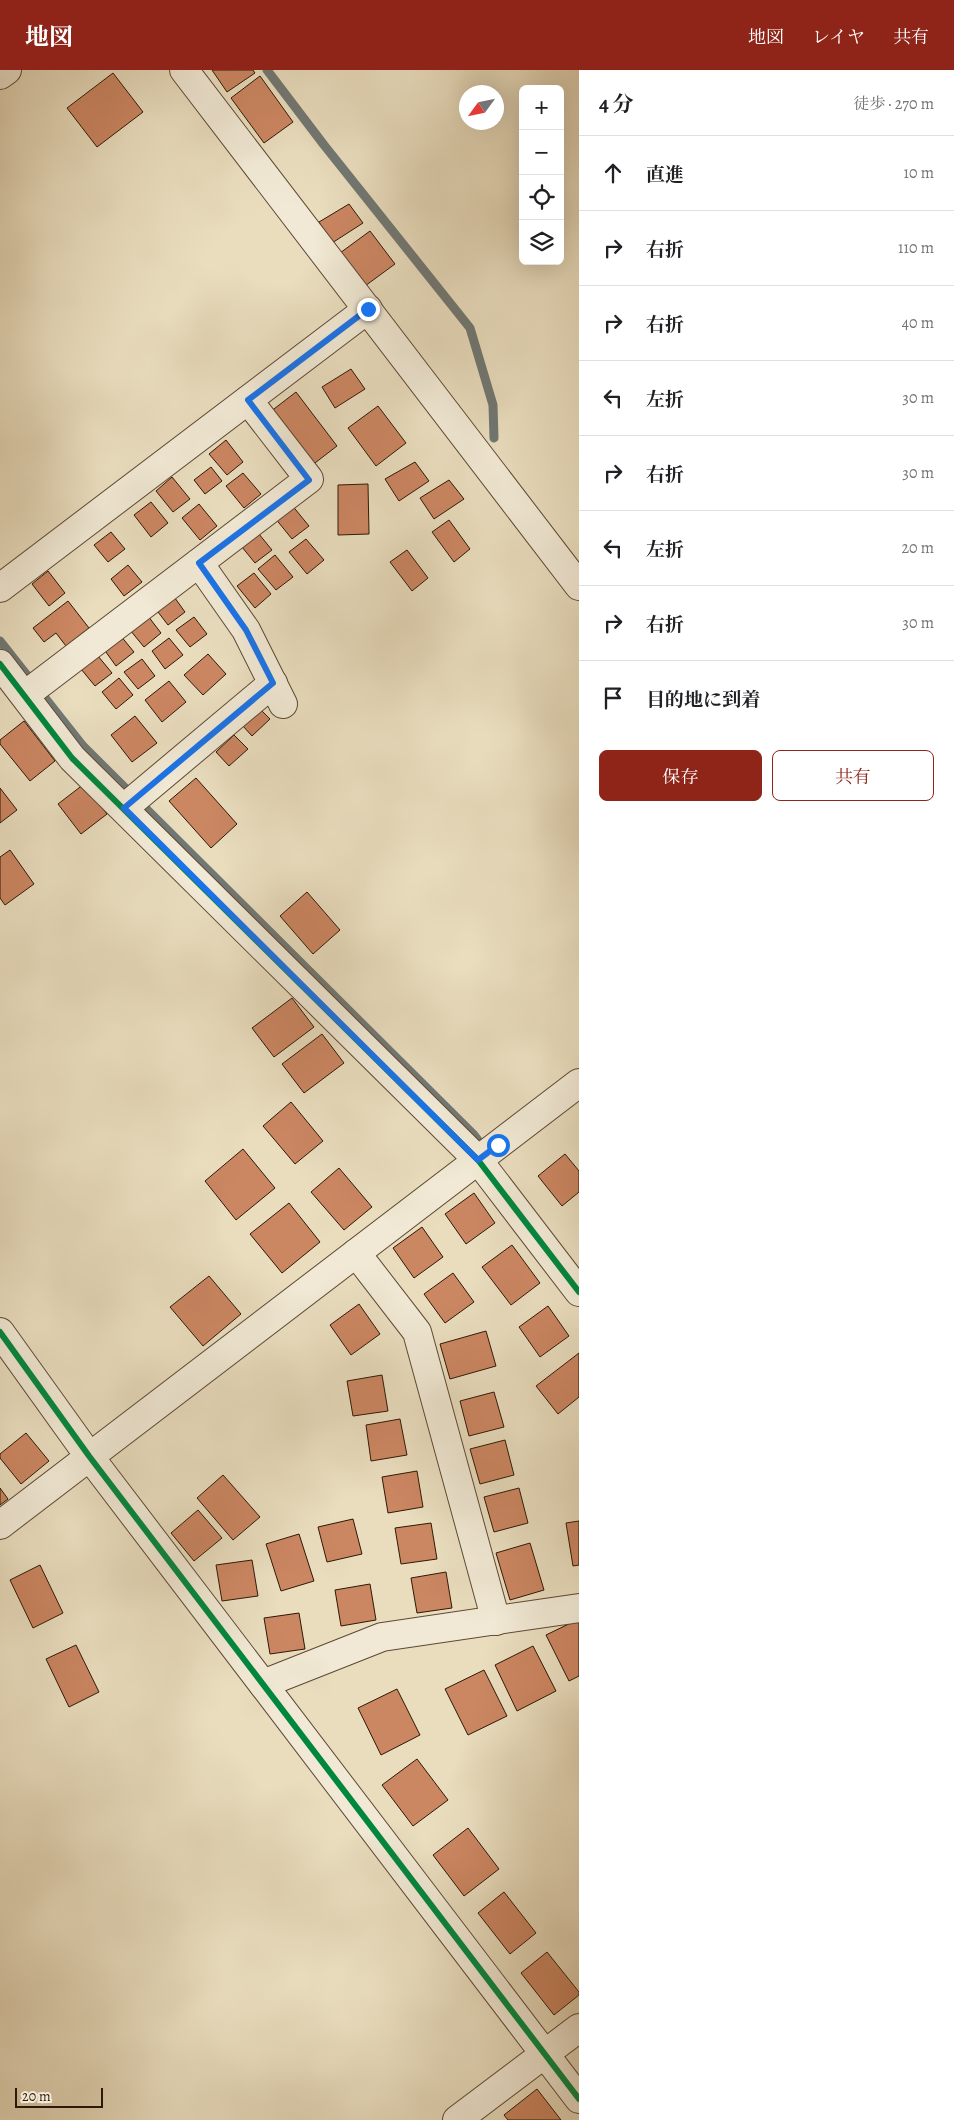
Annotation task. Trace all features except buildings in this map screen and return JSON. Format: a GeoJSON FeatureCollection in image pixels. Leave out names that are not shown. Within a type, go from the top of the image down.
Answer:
{"type":"FeatureCollection","features":[{"type":"Feature","properties":{"kind":"street"},"geometry":{"type":"LineString","coordinates":[[0,76],[7,70]]}},
{"type":"Feature","properties":{"kind":"street"},"geometry":{"type":"LineString","coordinates":[[184,70],[579,586]]}},
{"type":"Feature","properties":{"kind":"street"},"geometry":{"type":"LineString","coordinates":[[0,588],[368,309]]}},
{"type":"Feature","properties":{"kind":"street"},"geometry":{"type":"LineString","coordinates":[[32,689],[309,480],[248,400]]}},
{"type":"Feature","properties":{"kind":"street"},"geometry":{"type":"LineString","coordinates":[[132,802],[278,694],[246,630],[199,563]]}},
{"type":"Feature","properties":{"kind":"street"},"geometry":{"type":"LineString","coordinates":[[0,664],[32,689],[72,758],[132,802],[485,1154],[579,1292]]}},
{"type":"Feature","properties":{"kind":"street"},"geometry":{"type":"LineString","coordinates":[[0,1524],[579,1083]]}},
{"type":"Feature","properties":{"kind":"street"},"geometry":{"type":"LineString","coordinates":[[356,1252],[417,1332],[496,1620]]}},
{"type":"Feature","properties":{"kind":"street"},"geometry":{"type":"LineString","coordinates":[[0,1332],[89,1456],[579,2099]]}},
{"type":"Feature","properties":{"kind":"street"},"geometry":{"type":"LineString","coordinates":[[263,1684],[382,1637],[579,1608]]}},
{"type":"Feature","properties":{"kind":"street"},"geometry":{"type":"LineString","coordinates":[[457,2120],[579,2028]]}},
{"type":"Feature","properties":{"kind":"waterway"},"geometry":{"type":"LineString","coordinates":[[267,70],[324,145],[470,328],[493,405],[494,438]]}},
{"type":"Feature","properties":{"kind":"waterway"},"geometry":{"type":"LineString","coordinates":[[0,641],[83,746],[474,1135],[486,1151]]}},
{"type":"Feature","properties":{"kind":"cycle path"},"geometry":{"type":"LineString","coordinates":[[0,664],[72,758],[478,1160],[579,1292]]}},
{"type":"Feature","properties":{"kind":"cycle path"},"geometry":{"type":"LineString","coordinates":[[0,1332],[89,1456],[579,2099]]}},
{"type":"Feature","properties":{"kind":"route"},"geometry":{"type":"LineString","coordinates":[[368,309],[248,400],[309,480],[199,563],[246,630],[273,683],[124,808],[478,1160],[498,1145]]}}]}
